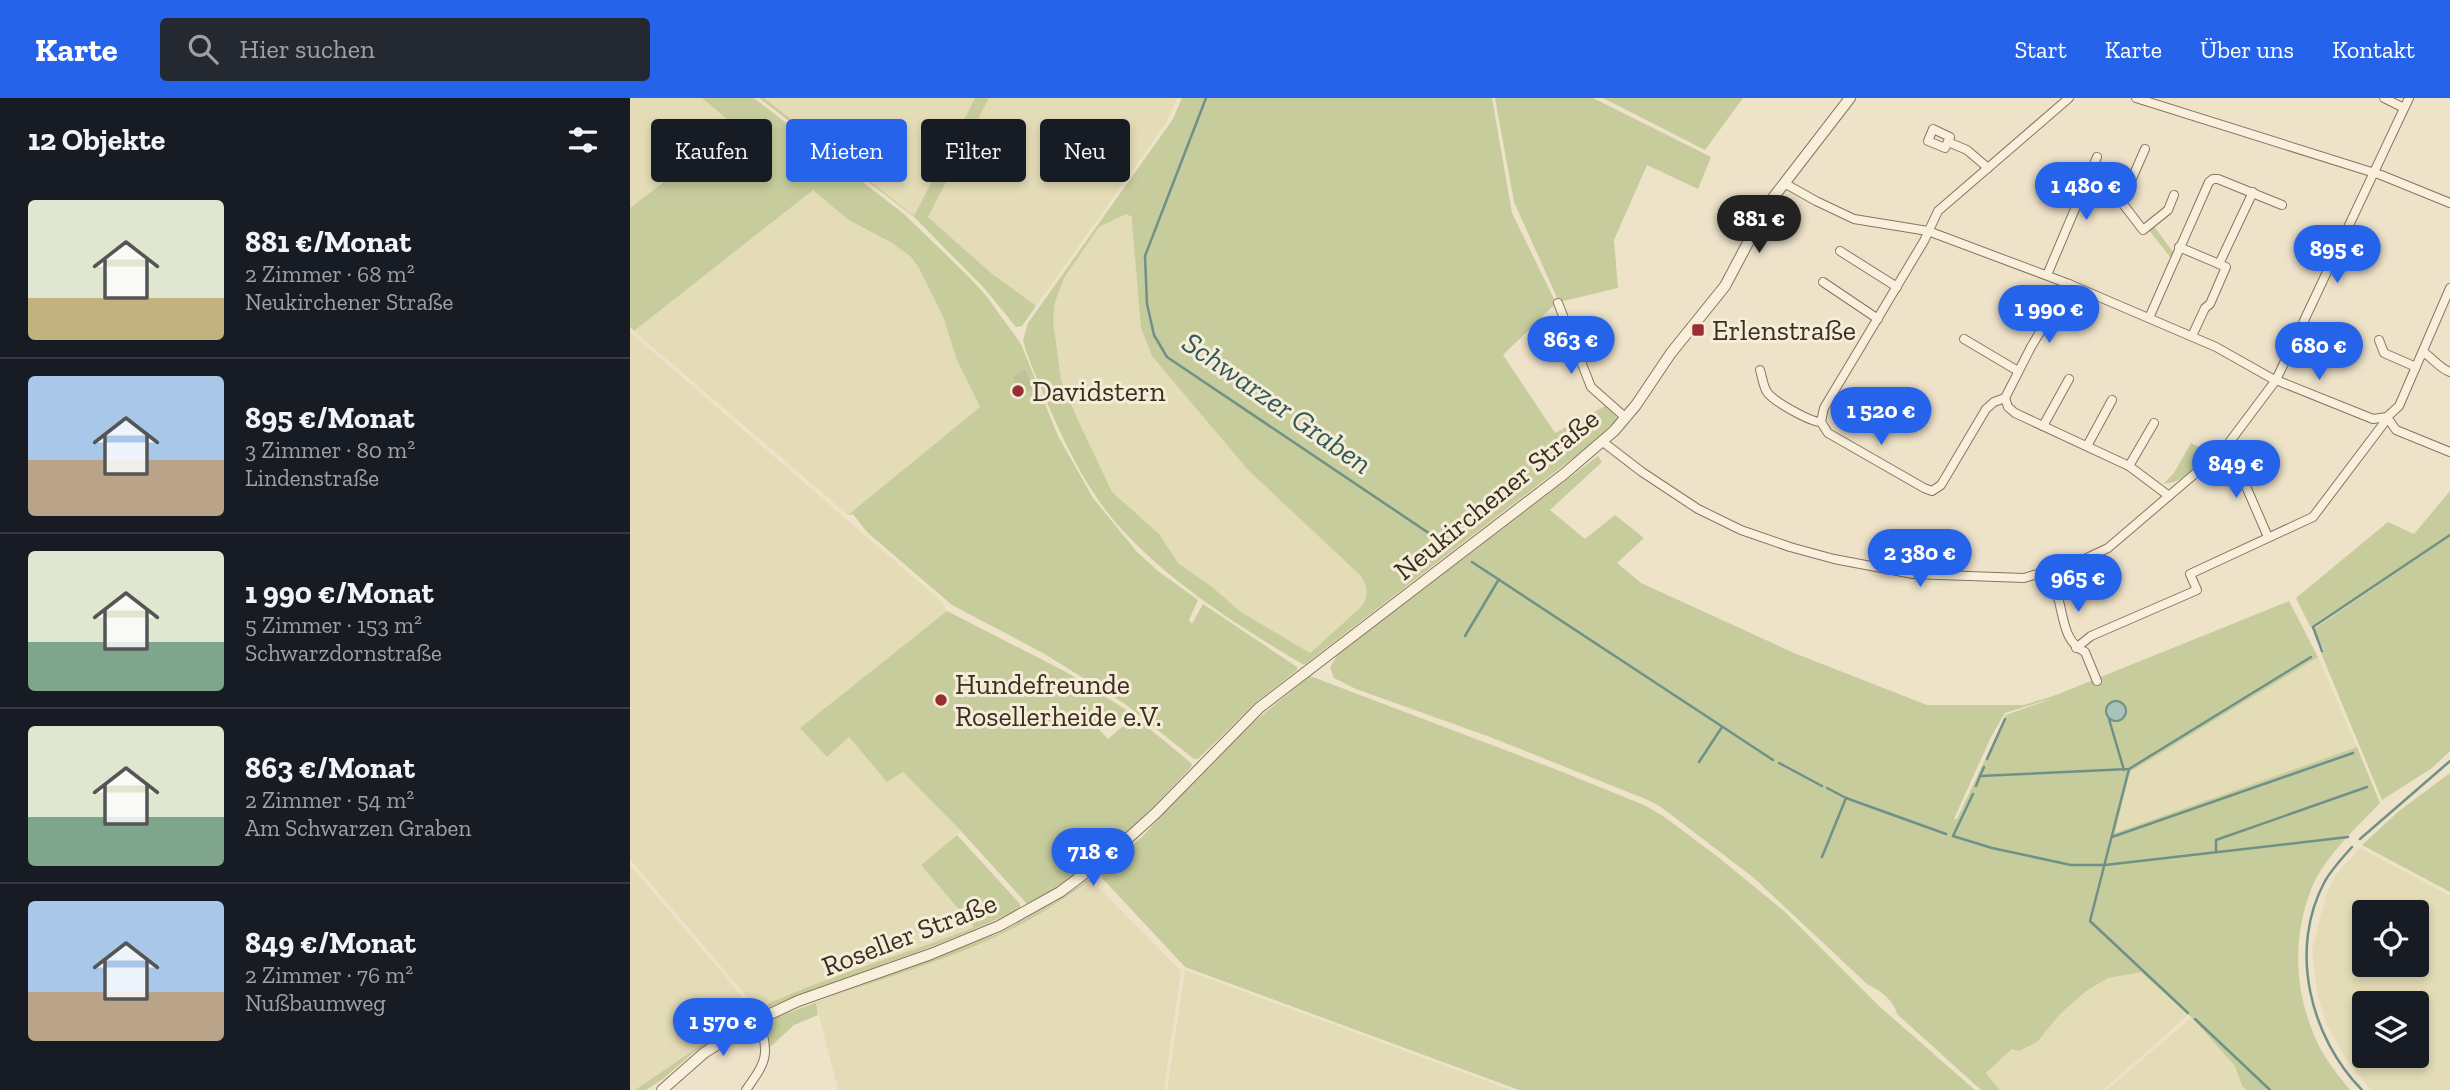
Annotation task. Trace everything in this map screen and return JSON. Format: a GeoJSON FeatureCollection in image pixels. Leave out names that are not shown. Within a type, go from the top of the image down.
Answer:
{"type":"FeatureCollection","features":[{"type":"Feature","properties":{"kind":"street","name":"Neukirchener Straße"},"geometry":{"type":"LineString","coordinates":[[1251,715],[1603,442],[1626,418],[1671,354],[1726,286],[1765,212],[1784,183],[1850,98]]}},
{"type":"Feature","properties":{"kind":"street"},"geometry":{"type":"LineString","coordinates":[[1760,370],[1764,386],[1770,395],[1806,418],[1816,422],[1821,419],[1938,211],[2069,98]]}},
{"type":"Feature","properties":{"kind":"street"},"geometry":{"type":"LineString","coordinates":[[2136,98],[2373,174],[2450,203]]}},
{"type":"Feature","properties":{"kind":"street"},"geometry":{"type":"LineString","coordinates":[[2384,98],[2404,108]]}},
{"type":"Feature","properties":{"kind":"street"},"geometry":{"type":"LineString","coordinates":[[1603,442],[1679,498],[1741,530],[1815,555],[1932,576],[2024,578],[2096,555],[2108,548],[2225,448],[2276,380],[2409,98]]}},
{"type":"Feature","properties":{"kind":"street"},"geometry":{"type":"LineString","coordinates":[[1948,142],[1967,150],[1988,168]]}},
{"type":"Feature","properties":{"kind":"street"},"geometry":{"type":"LineString","coordinates":[[2145,149],[2123,204],[2143,230],[2168,210],[2174,195]]}},
{"type":"Feature","properties":{"kind":"street"},"geometry":{"type":"LineString","coordinates":[[2047,275],[2097,157]]}},
{"type":"Feature","properties":{"kind":"street"},"geometry":{"type":"LineString","coordinates":[[2149,318],[2209,182],[2213,179],[2282,205]]}},
{"type":"Feature","properties":{"kind":"street"},"geometry":{"type":"LineString","coordinates":[[1784,183],[1854,219],[1928,231],[2047,275],[2192,337],[2276,380],[2373,419],[2387,417]]}},
{"type":"Feature","properties":{"kind":"street"},"geometry":{"type":"LineString","coordinates":[[2219,264],[2253,192]]}},
{"type":"Feature","properties":{"kind":"street"},"geometry":{"type":"LineString","coordinates":[[2179,247],[2226,267],[2192,337]]}},
{"type":"Feature","properties":{"kind":"street"},"geometry":{"type":"LineString","coordinates":[[1840,251],[1897,287]]}},
{"type":"Feature","properties":{"kind":"street"},"geometry":{"type":"LineString","coordinates":[[1824,282],[1878,319]]}},
{"type":"Feature","properties":{"kind":"street"},"geometry":{"type":"LineString","coordinates":[[1821,419],[1828,433],[1932,491],[1941,485],[1986,409],[2005,398],[2069,284]]}},
{"type":"Feature","properties":{"kind":"street"},"geometry":{"type":"LineString","coordinates":[[2076,648],[2091,636],[2197,590],[2190,574],[2313,517],[2387,417],[2399,406],[2450,288]]}},
{"type":"Feature","properties":{"kind":"street"},"geometry":{"type":"LineString","coordinates":[[1558,303],[1591,387],[1626,418]]}},
{"type":"Feature","properties":{"kind":"street"},"geometry":{"type":"LineString","coordinates":[[1964,339],[2018,371]]}},
{"type":"Feature","properties":{"kind":"street"},"geometry":{"type":"LineString","coordinates":[[2379,340],[2384,353],[2416,367]]}},
{"type":"Feature","properties":{"kind":"street"},"geometry":{"type":"LineString","coordinates":[[2423,352],[2432,357],[2442,369],[2450,372]]}},
{"type":"Feature","properties":{"kind":"street"},"geometry":{"type":"LineString","coordinates":[[2043,426],[2069,379]]}},
{"type":"Feature","properties":{"kind":"street"},"geometry":{"type":"LineString","coordinates":[[2005,398],[2011,410],[2129,466],[2169,496]]}},
{"type":"Feature","properties":{"kind":"street"},"geometry":{"type":"LineString","coordinates":[[2087,446],[2112,400]]}},
{"type":"Feature","properties":{"kind":"street"},"geometry":{"type":"LineString","coordinates":[[2387,417],[2396,430],[2450,452]]}},
{"type":"Feature","properties":{"kind":"street"},"geometry":{"type":"LineString","coordinates":[[2129,466],[2154,423]]}},
{"type":"Feature","properties":{"kind":"street"},"geometry":{"type":"LineString","coordinates":[[2225,448],[2232,454],[2268,537]]}},
{"type":"Feature","properties":{"kind":"street"},"geometry":{"type":"LineString","coordinates":[[2057,594],[2069,640],[2076,648],[2085,652],[2097,681]]}},
{"type":"Feature","properties":{"kind":"street","name":"Roseller Straße"},"geometry":{"type":"LineString","coordinates":[[662,1090],[704,1053],[758,1019],[820,993],[975,937],[1048,899],[1091,870],[1130,837],[1251,715]]}},
{"type":"Feature","properties":{"kind":"street"},"geometry":{"type":"LineString","coordinates":[[746,1090],[763,1065],[764,1040],[758,1019]]}},
{"type":"Feature","properties":{"kind":"shaded area"},"geometry":{"type":"Polygon","coordinates":[[[630,98],[702,98],[727,119],[651,119],[651,182],[664,182],[630,208],[630,98]]]}},
{"type":"Feature","properties":{"kind":"shaded area"},"geometry":{"type":"Polygon","coordinates":[[[764,98],[975,98],[964,119],[921,119],[921,182],[932,182],[914,217],[870,182],[907,182],[907,119],[790,119],[764,98]]]}},
{"type":"Feature","properties":{"kind":"shaded area"},"geometry":{"type":"Polygon","coordinates":[[[989,98],[1177,98],[1166,123],[1130,174],[1130,119],[1040,119],[1040,182],[1124,182],[1036,306],[991,273],[928,217],[946,182],[1026,182],[1026,119],[978,119],[989,98]]]}},
{"type":"Feature","properties":{"kind":"shaded area"},"geometry":{"type":"Polygon","coordinates":[[[813,190],[847,219],[910,256],[919,268],[944,319],[956,358],[980,407],[848,515],[634,331],[813,190]]]}},
{"type":"Feature","properties":{"kind":"shaded area"},"geometry":{"type":"Polygon","coordinates":[[[1126,214],[1132,217],[1141,328],[1152,356],[1248,470],[1361,576],[1367,587],[1368,596],[1362,606],[1309,653],[1241,612],[1211,586],[1178,563],[1112,492],[1061,380],[1053,321],[1055,302],[1064,278],[1099,227],[1126,214]]]}},
{"type":"Feature","properties":{"kind":"shaded area"},"geometry":{"type":"Polygon","coordinates":[[[630,332],[942,602],[947,611],[800,728],[849,737],[887,782],[903,772],[961,831],[921,865],[975,926],[927,946],[809,987],[758,1009],[630,859],[630,332]]]}},
{"type":"Feature","properties":{"kind":"shaded area"},"geometry":{"type":"Polygon","coordinates":[[[2318,657],[2357,747],[2115,834],[2130,772],[2318,657]]]}},
{"type":"Feature","properties":{"kind":"shaded area"},"geometry":{"type":"Polygon","coordinates":[[[2360,848],[2450,896],[2450,1090],[2371,1090],[2353,1068],[2429,1068],[2429,991],[2352,991],[2352,1066],[2346,1059],[2327,1025],[2317,993],[2312,949],[2327,893],[2335,876],[2360,848]]]}},
{"type":"Feature","properties":{"kind":"shaded area"},"geometry":{"type":"Polygon","coordinates":[[[630,865],[739,993],[751,1011],[635,1090],[630,1090],[630,865]]]}},
{"type":"Feature","properties":{"kind":"shaded area"},"geometry":{"type":"Polygon","coordinates":[[[1091,880],[1181,971],[1164,1090],[838,1090],[816,1003],[1003,934],[1064,900],[1091,880]]]}},
{"type":"Feature","properties":{"kind":"shaded area"},"geometry":{"type":"Polygon","coordinates":[[[2119,955],[2155,983],[2188,1015],[2103,1090],[2000,1090],[1986,1073],[2119,955]]]}},
{"type":"Feature","properties":{"kind":"shaded area"},"geometry":{"type":"Polygon","coordinates":[[[1185,970],[1511,1090],[1167,1090],[1185,970]]]}},
{"type":"Feature","properties":{"kind":"shaded area"},"geometry":{"type":"Polygon","coordinates":[[[2191,1018],[2235,1066],[2246,1090],[2107,1090],[2191,1018]]]}},
{"type":"Feature","properties":{"kind":"green space"},"geometry":{"type":"Polygon","coordinates":[[[702,98],[754,98],[786,123],[786,182],[863,182],[904,214],[987,297],[1021,344],[1058,436],[1093,498],[1137,552],[1198,600],[1189,620],[1192,624],[1203,604],[1297,667],[1297,670],[1255,703],[1198,759],[1194,759],[1125,704],[1043,653],[952,605],[867,532],[853,514],[848,515],[980,407],[956,358],[944,319],[919,268],[910,256],[847,219],[813,190],[634,331],[630,327],[630,208],[664,182],[772,182],[772,119],[727,119],[702,98]]]}},
{"type":"Feature","properties":{"kind":"green space"},"geometry":{"type":"Polygon","coordinates":[[[759,98],[764,98],[791,119],[786,119],[759,98]]]}},
{"type":"Feature","properties":{"kind":"green space"},"geometry":{"type":"Polygon","coordinates":[[[975,98],[989,98],[978,119],[964,119],[975,98]]]}},
{"type":"Feature","properties":{"kind":"green space"},"geometry":{"type":"Polygon","coordinates":[[[1182,98],[1492,98],[1512,213],[1556,303],[1503,355],[1555,433],[1607,405],[1618,419],[1586,448],[1304,665],[1202,600],[1154,561],[1111,517],[1092,491],[1068,449],[1031,364],[1023,340],[1028,323],[1173,119],[1182,98]],[[1126,214],[1099,227],[1064,278],[1055,302],[1053,321],[1061,380],[1112,492],[1159,534],[1178,563],[1211,586],[1241,612],[1310,653],[1362,606],[1367,591],[1361,576],[1248,470],[1152,356],[1141,328],[1132,217],[1126,214]]]}},
{"type":"Feature","properties":{"kind":"green space"},"geometry":{"type":"Polygon","coordinates":[[[1495,98],[1593,98],[1711,157],[1698,189],[1647,165],[1614,240],[1618,288],[1559,302],[1514,202],[1495,98]]]}},
{"type":"Feature","properties":{"kind":"green space"},"geometry":{"type":"Polygon","coordinates":[[[1603,98],[1743,98],[1705,150],[1603,98]]]}},
{"type":"Feature","properties":{"kind":"green space"},"geometry":{"type":"Polygon","coordinates":[[[868,182],[914,216],[932,182],[946,182],[928,217],[991,273],[1036,306],[1022,326],[1016,327],[984,288],[914,217],[868,182]]]}},
{"type":"Feature","properties":{"kind":"green space"},"geometry":{"type":"Polygon","coordinates":[[[2153,225],[2173,252],[2171,258],[2148,229],[2153,225]]]}},
{"type":"Feature","properties":{"kind":"green space"},"geometry":{"type":"Polygon","coordinates":[[[1025,369],[1033,388],[1017,397],[1014,377],[1025,369]]]}},
{"type":"Feature","properties":{"kind":"green space"},"geometry":{"type":"Polygon","coordinates":[[[2191,443],[2199,447],[2197,451],[2200,454],[2203,450],[2209,454],[2182,478],[2164,483],[2174,473],[2191,443]]]}},
{"type":"Feature","properties":{"kind":"green space"},"geometry":{"type":"Polygon","coordinates":[[[1598,456],[1602,462],[1550,510],[1585,539],[1615,515],[1644,538],[1617,563],[1641,583],[1794,653],[1927,705],[2024,705],[2056,695],[2289,601],[2318,657],[2130,772],[2115,833],[2357,747],[2380,803],[2341,844],[2316,878],[2305,909],[2298,949],[2301,989],[2311,1027],[2326,1058],[2350,1090],[2246,1090],[2235,1066],[2191,1017],[2141,972],[2108,978],[2086,991],[2060,1014],[2037,1042],[2019,1051],[2012,1049],[1986,1073],[2000,1090],[1981,1090],[1897,1014],[1886,996],[1868,985],[1754,878],[1661,807],[1490,737],[1356,689],[1334,678],[1330,668],[1337,655],[1598,456]],[[2056,697],[2005,713],[1991,737],[1954,819],[1957,819],[2006,715],[2056,697]]]}},
{"type":"Feature","properties":{"kind":"green space"},"geometry":{"type":"Polygon","coordinates":[[[2450,491],[2450,534],[2311,628],[2296,598],[2388,522],[2414,534],[2450,491]]]}},
{"type":"Feature","properties":{"kind":"green space"},"geometry":{"type":"Polygon","coordinates":[[[2450,536],[2450,751],[2432,768],[2382,800],[2321,653],[2324,650],[2314,629],[2450,536]]]}},
{"type":"Feature","properties":{"kind":"green space"},"geometry":{"type":"Polygon","coordinates":[[[947,611],[1066,672],[1125,709],[1129,720],[1139,720],[1192,766],[1136,824],[1095,860],[1073,877],[1027,904],[903,772],[887,782],[849,737],[827,757],[800,728],[947,611]],[[1107,717],[1097,727],[1108,739],[1129,721],[1107,717]]]}},
{"type":"Feature","properties":{"kind":"green space"},"geometry":{"type":"Polygon","coordinates":[[[1310,676],[1560,771],[1644,805],[1663,816],[1784,911],[1879,1006],[1975,1090],[1519,1090],[1185,967],[1102,878],[1102,870],[1142,837],[1245,729],[1310,676]]]}},
{"type":"Feature","properties":{"kind":"green space"},"geometry":{"type":"Polygon","coordinates":[[[2450,773],[2450,892],[2362,845],[2399,811],[2450,773]]]}},
{"type":"Feature","properties":{"kind":"green space"},"geometry":{"type":"Polygon","coordinates":[[[957,835],[1020,904],[1020,908],[924,949],[761,1011],[758,1009],[811,986],[974,927],[921,865],[957,835]]]}},
{"type":"Feature","properties":{"kind":"green space"},"geometry":{"type":"Polygon","coordinates":[[[1091,880],[1038,915],[981,943],[816,1003],[818,1015],[794,1025],[769,1048],[765,1024],[772,1019],[1000,933],[1091,880]]]}},
{"type":"Feature","properties":{"kind":"green space"},"geometry":{"type":"Polygon","coordinates":[[[751,1011],[751,1016],[694,1052],[663,1079],[646,1090],[635,1090],[751,1011]]]}},
{"type":"Feature","properties":{"kind":"water"},"geometry":{"type":"Polygon","coordinates":[[[2116,701],[2123,704],[2126,711],[2123,718],[2116,721],[2109,718],[2106,711],[2109,704],[2116,701]]]}},
{"type":"Feature","properties":{"kind":"waterway","name":"Schwarzer Graben"},"geometry":{"type":"LineString","coordinates":[[1206,98],[1145,256],[1147,304],[1154,335],[1167,357],[1448,546]]}},
{"type":"Feature","properties":{"kind":"waterway"},"geometry":{"type":"LineString","coordinates":[[2322,651],[2313,627],[2450,535]]}},
{"type":"Feature","properties":{"kind":"waterway","name":"Schwarzer Graben"},"geometry":{"type":"LineString","coordinates":[[1472,562],[1773,760]]}},
{"type":"Feature","properties":{"kind":"waterway"},"geometry":{"type":"LineString","coordinates":[[1465,636],[1499,579]]}},
{"type":"Feature","properties":{"kind":"waterway"},"geometry":{"type":"LineString","coordinates":[[1976,786],[1980,776],[2129,769],[2311,657]]}},
{"type":"Feature","properties":{"kind":"waterway"},"geometry":{"type":"LineString","coordinates":[[1987,759],[2005,719]]}},
{"type":"Feature","properties":{"kind":"waterway"},"geometry":{"type":"LineString","coordinates":[[2109,719],[2124,770]]}},
{"type":"Feature","properties":{"kind":"waterway"},"geometry":{"type":"LineString","coordinates":[[1699,762],[1722,727]]}},
{"type":"Feature","properties":{"kind":"waterway"},"geometry":{"type":"LineString","coordinates":[[2112,837],[2353,753]]}},
{"type":"Feature","properties":{"kind":"waterway"},"geometry":{"type":"LineString","coordinates":[[2360,839],[2450,761]]}},
{"type":"Feature","properties":{"kind":"waterway","name":"Schwarzer Graben"},"geometry":{"type":"LineString","coordinates":[[1779,763],[1822,786]]}},
{"type":"Feature","properties":{"kind":"waterway"},"geometry":{"type":"LineString","coordinates":[[1980,776],[1984,767]]}},
{"type":"Feature","properties":{"kind":"waterway"},"geometry":{"type":"LineString","coordinates":[[2129,769],[2090,921],[2188,1013]]}},
{"type":"Feature","properties":{"kind":"waterway"},"geometry":{"type":"LineString","coordinates":[[2216,852],[2216,840],[2367,787]]}},
{"type":"Feature","properties":{"kind":"waterway","name":"Schwarzer Graben"},"geometry":{"type":"LineString","coordinates":[[1827,788],[1846,798],[1946,834]]}},
{"type":"Feature","properties":{"kind":"waterway"},"geometry":{"type":"LineString","coordinates":[[1973,794],[1953,836],[1992,848],[2071,865],[2105,865],[2348,837]]}},
{"type":"Feature","properties":{"kind":"waterway"},"geometry":{"type":"LineString","coordinates":[[1822,857],[1846,798]]}},
{"type":"Feature","properties":{"kind":"waterway"},"geometry":{"type":"LineString","coordinates":[[2352,847],[2325,881],[2314,907],[2308,935],[2307,963],[2310,991],[2329,1045],[2362,1090]]}},
{"type":"Feature","properties":{"kind":"waterway"},"geometry":{"type":"LineString","coordinates":[[2195,1019],[2270,1090]]}},
{"type":"Feature","properties":{"kind":"place","name":"Erlenstraße"},"geometry":{"type":"Point","coordinates":[1698,330]}},
{"type":"Feature","properties":{"kind":"place","name":"Davidstern"},"geometry":{"type":"Point","coordinates":[1018,391]}},
{"type":"Feature","properties":{"kind":"place","name":"Hundefreunde Rosellerheide e.V."},"geometry":{"type":"Point","coordinates":[941,700]}}]}
